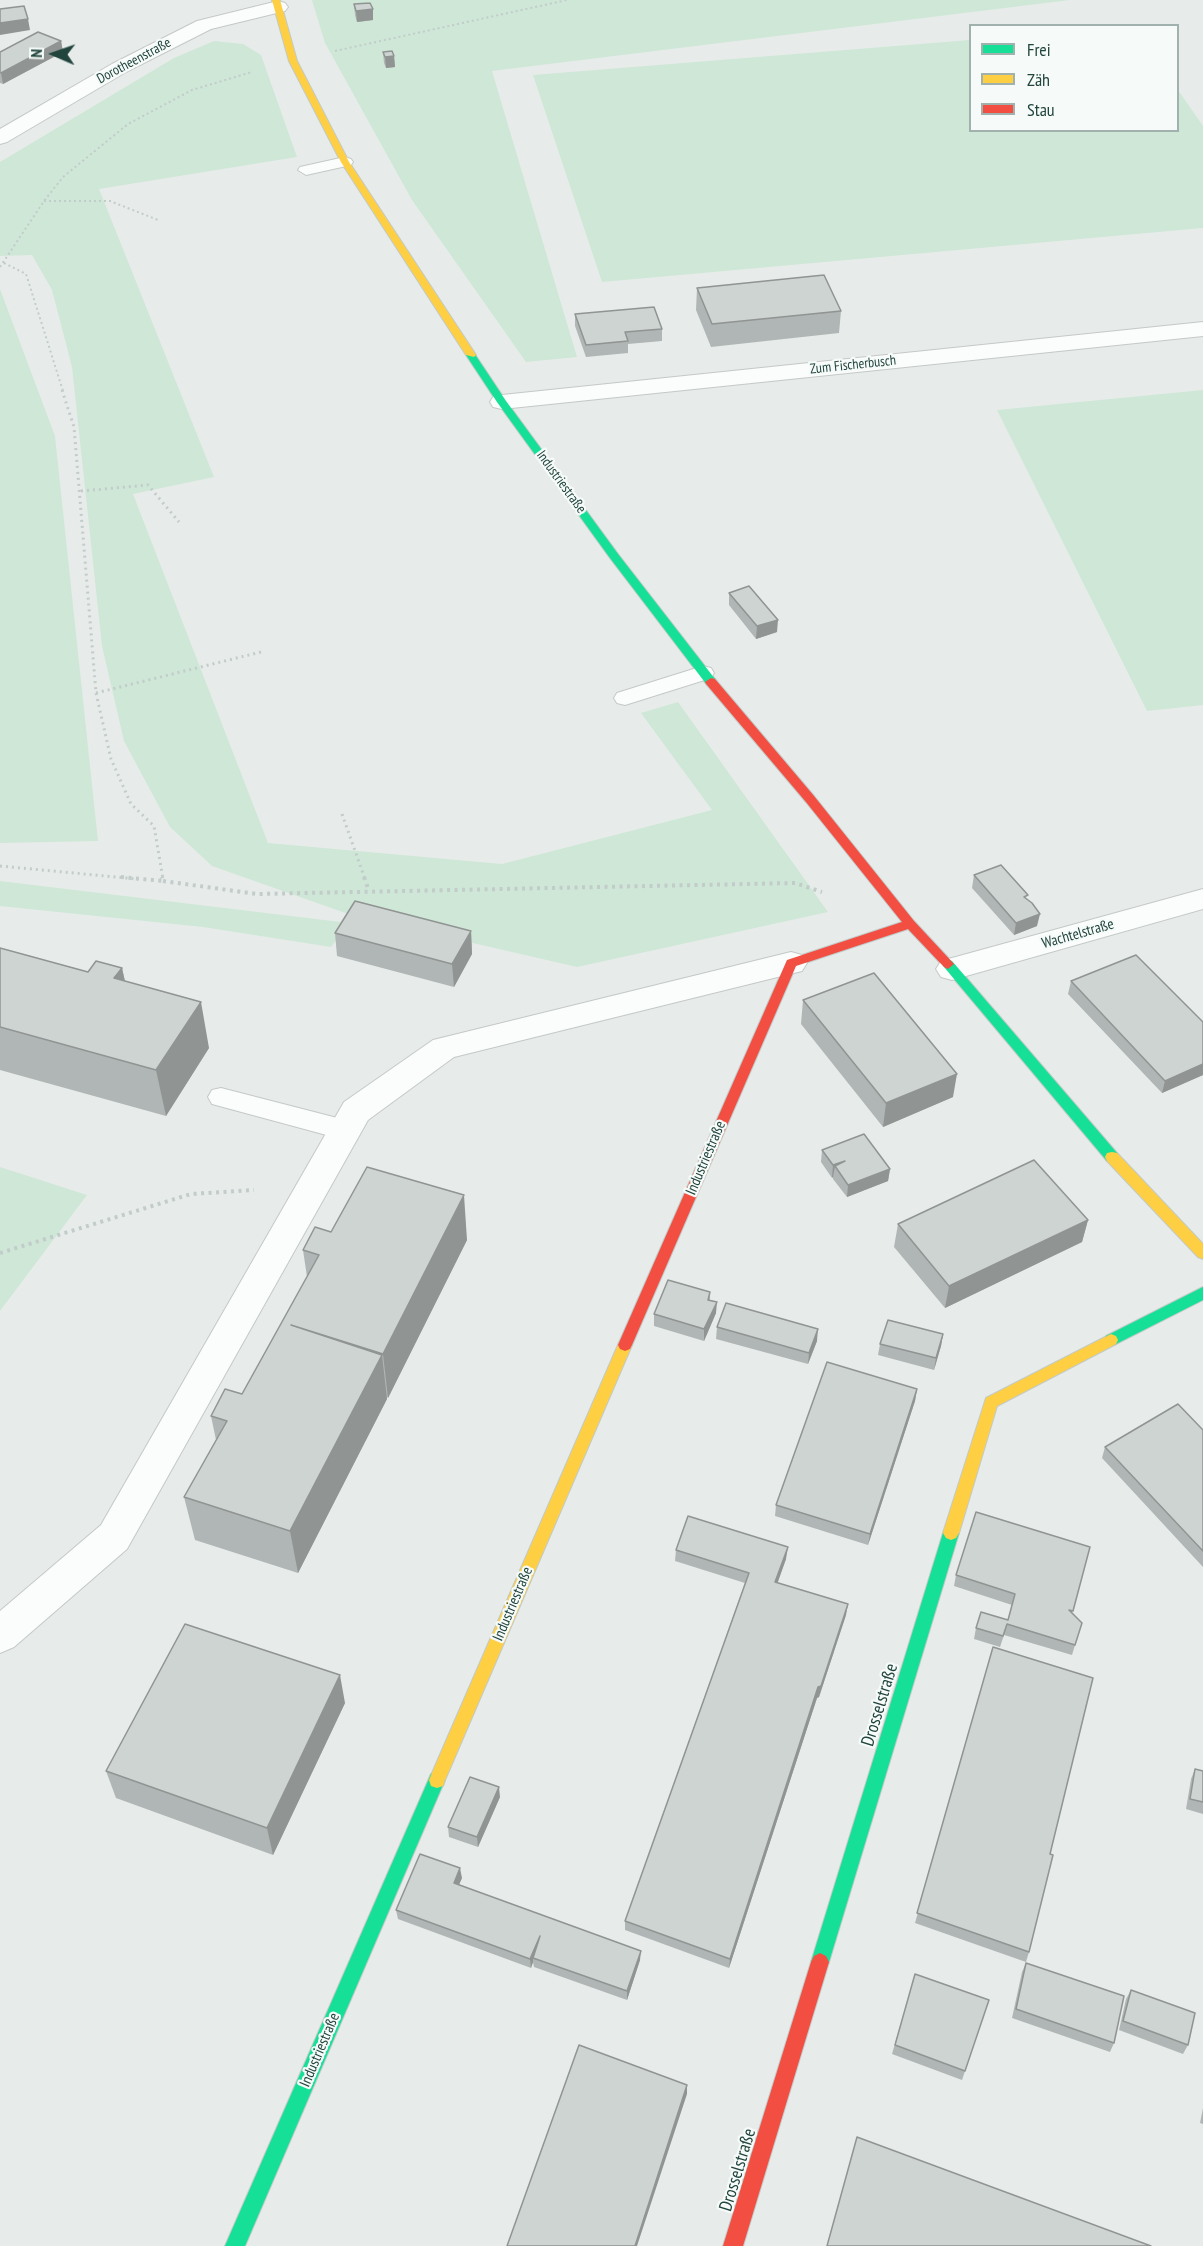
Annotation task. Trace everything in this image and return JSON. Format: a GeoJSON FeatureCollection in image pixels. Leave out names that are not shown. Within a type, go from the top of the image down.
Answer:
{"type":"FeatureCollection","features":[{"type":"Feature","properties":{"kind":"street","name":"Industriestraße"},"geometry":{"type":"LineString","coordinates":[[277,4],[293,61],[345,162],[502,402],[614,556],[703,673],[910,924],[952,969],[1102,1146],[1203,1253]]}},
{"type":"Feature","properties":{"kind":"street","name":"Dorotheenstraße"},"geometry":{"type":"LineString","coordinates":[[0,138],[119,68],[204,25],[277,4]]}},
{"type":"Feature","properties":{"kind":"street","name":"Zum Fischerbusch"},"geometry":{"type":"LineString","coordinates":[[502,402],[1203,328]]}},
{"type":"Feature","properties":{"kind":"street","name":"Wachtelstraße"},"geometry":{"type":"LineString","coordinates":[[952,969],[1203,899]]}},
{"type":"Feature","properties":{"kind":"street"},"geometry":{"type":"LineString","coordinates":[[0,1635],[114,1537],[356,1111],[444,1048],[791,963],[910,924]]}},
{"type":"Feature","properties":{"kind":"street","name":"Industriestraße"},"geometry":{"type":"LineString","coordinates":[[235,2246],[791,963]]}},
{"type":"Feature","properties":{"kind":"street","name":"Drosselstraße"},"geometry":{"type":"LineString","coordinates":[[733,2246],[991,1402],[1203,1293]]}},
{"type":"Feature","properties":{"kind":"lane"},"geometry":{"type":"LineString","coordinates":[[306,170],[345,162]]}},
{"type":"Feature","properties":{"kind":"lane"},"geometry":{"type":"LineString","coordinates":[[625,698],[703,673]]}},
{"type":"Feature","properties":{"kind":"lane"},"geometry":{"type":"LineString","coordinates":[[221,1097],[345,1130]]}},
{"type":"Feature","properties":{"kind":"path"},"geometry":{"type":"LineString","coordinates":[[0,267],[44,201],[63,177],[128,124],[192,90],[293,61],[567,0]]}},
{"type":"Feature","properties":{"kind":"path"},"geometry":{"type":"LineString","coordinates":[[44,201],[110,201],[158,220]]}},
{"type":"Feature","properties":{"kind":"path"},"geometry":{"type":"LineString","coordinates":[[4,263],[26,274],[74,427],[96,693],[111,759],[131,804],[154,826],[163,881]]}},
{"type":"Feature","properties":{"kind":"path"},"geometry":{"type":"LineString","coordinates":[[81,491],[148,485],[179,522]]}},
{"type":"Feature","properties":{"kind":"path"},"geometry":{"type":"LineString","coordinates":[[96,693],[261,652]]}},
{"type":"Feature","properties":{"kind":"path"},"geometry":{"type":"LineString","coordinates":[[342,814],[369,891]]}},
{"type":"Feature","properties":{"kind":"path"},"geometry":{"type":"LineString","coordinates":[[0,866],[163,881],[257,894],[795,883],[826,894]]}},
{"type":"Feature","properties":{"kind":"path"},"geometry":{"type":"LineString","coordinates":[[0,1253],[191,1194],[313,1186]]}},
{"type":"Feature","properties":{"kind":"green space"},"geometry":{"type":"Polygon","coordinates":[[[312,0],[1070,0],[492,71],[577,357],[526,362],[412,200],[325,43],[312,0]]]}},
{"type":"Feature","properties":{"kind":"green space"},"geometry":{"type":"Polygon","coordinates":[[[969,40],[969,132],[1179,132],[1179,91],[1203,126],[1203,228],[602,282],[533,75],[969,40]]]}},
{"type":"Feature","properties":{"kind":"green space"},"geometry":{"type":"Polygon","coordinates":[[[214,41],[243,44],[261,55],[297,157],[99,189],[214,477],[133,494],[268,843],[502,864],[712,810],[641,713],[678,702],[828,912],[577,967],[351,915],[212,866],[170,827],[124,741],[102,646],[72,367],[52,290],[32,255],[0,256],[0,162],[174,58],[214,41]]]}},
{"type":"Feature","properties":{"kind":"green space"},"geometry":{"type":"Polygon","coordinates":[[[0,289],[55,436],[98,841],[0,843],[0,289]]]}},
{"type":"Feature","properties":{"kind":"green space"},"geometry":{"type":"Polygon","coordinates":[[[1203,390],[1203,705],[1147,711],[997,410],[1203,390]]]}},
{"type":"Feature","properties":{"kind":"green space"},"geometry":{"type":"Polygon","coordinates":[[[0,881],[349,923],[331,947],[203,927],[0,906],[0,881]]]}},
{"type":"Feature","properties":{"kind":"green space"},"geometry":{"type":"Polygon","coordinates":[[[0,1167],[87,1195],[0,1311],[0,1167]]]}},
{"type":"Feature","properties":{"kind":"building"},"geometry":{"type":"Polygon","coordinates":[[[370,3],[373,9],[356,11],[354,4],[370,3]]]}},
{"type":"Feature","properties":{"kind":"building"},"geometry":{"type":"Polygon","coordinates":[[[24,6],[28,19],[0,23],[0,9],[24,6]]]}},
{"type":"Feature","properties":{"kind":"building"},"geometry":{"type":"Polygon","coordinates":[[[38,32],[61,41],[1,73],[0,52],[38,32]]]}},
{"type":"Feature","properties":{"kind":"building"},"geometry":{"type":"Polygon","coordinates":[[[392,51],[394,56],[385,57],[383,52],[392,51]]]}},
{"type":"Feature","properties":{"kind":"building"},"geometry":{"type":"Polygon","coordinates":[[[824,275],[841,311],[712,324],[697,288],[824,275]]]}},
{"type":"Feature","properties":{"kind":"building"},"geometry":{"type":"Polygon","coordinates":[[[654,307],[662,329],[625,332],[628,341],[586,345],[575,314],[654,307]]]}},
{"type":"Feature","properties":{"kind":"building"},"geometry":{"type":"Polygon","coordinates":[[[749,586],[778,620],[757,626],[729,593],[749,586]]]}},
{"type":"Feature","properties":{"kind":"building"},"geometry":{"type":"Polygon","coordinates":[[[1001,865],[1028,895],[1024,897],[1040,914],[1016,923],[974,875],[1001,865]]]}},
{"type":"Feature","properties":{"kind":"building"},"geometry":{"type":"Polygon","coordinates":[[[355,901],[471,931],[452,964],[335,933],[355,901]]]}},
{"type":"Feature","properties":{"kind":"building"},"geometry":{"type":"Polygon","coordinates":[[[0,948],[88,972],[96,961],[122,968],[114,978],[201,1002],[156,1070],[0,1027],[0,948]]]}},
{"type":"Feature","properties":{"kind":"building"},"geometry":{"type":"Polygon","coordinates":[[[1136,955],[1203,1022],[1203,1064],[1165,1081],[1071,981],[1136,955]]]}},
{"type":"Feature","properties":{"kind":"building"},"geometry":{"type":"Polygon","coordinates":[[[874,973],[957,1074],[886,1103],[803,1000],[874,973]]]}},
{"type":"Feature","properties":{"kind":"building"},"geometry":{"type":"Polygon","coordinates":[[[864,1134],[890,1169],[848,1185],[835,1166],[845,1161],[833,1165],[822,1150],[864,1134]]]}},
{"type":"Feature","properties":{"kind":"building"},"geometry":{"type":"Polygon","coordinates":[[[1034,1160],[1088,1220],[949,1286],[898,1224],[1034,1160]]]}},
{"type":"Feature","properties":{"kind":"building"},"geometry":{"type":"Polygon","coordinates":[[[367,1167],[464,1195],[383,1354],[291,1325],[382,1355],[290,1531],[184,1497],[227,1421],[211,1416],[225,1389],[242,1394],[319,1255],[303,1250],[315,1227],[331,1232],[367,1167]]]}},
{"type":"Feature","properties":{"kind":"building"},"geometry":{"type":"Polygon","coordinates":[[[668,1280],[710,1292],[708,1300],[717,1302],[704,1329],[654,1314],[668,1280]]]}},
{"type":"Feature","properties":{"kind":"building"},"geometry":{"type":"Polygon","coordinates":[[[726,1303],[818,1329],[809,1353],[717,1327],[726,1303]]]}},
{"type":"Feature","properties":{"kind":"building"},"geometry":{"type":"Polygon","coordinates":[[[888,1320],[943,1334],[936,1358],[880,1344],[888,1320]]]}},
{"type":"Feature","properties":{"kind":"building"},"geometry":{"type":"Polygon","coordinates":[[[827,1362],[917,1389],[870,1534],[776,1505],[827,1362]]]}},
{"type":"Feature","properties":{"kind":"building"},"geometry":{"type":"Polygon","coordinates":[[[1178,1404],[1203,1430],[1203,1551],[1105,1447],[1178,1404]]]}},
{"type":"Feature","properties":{"kind":"building"},"geometry":{"type":"Polygon","coordinates":[[[976,1512],[1090,1547],[1073,1611],[1069,1610],[1082,1623],[1075,1645],[1007,1624],[1003,1636],[976,1628],[981,1612],[1008,1620],[1015,1594],[956,1575],[976,1512]]]}},
{"type":"Feature","properties":{"kind":"building"},"geometry":{"type":"Polygon","coordinates":[[[688,1516],[788,1547],[775,1582],[848,1604],[821,1686],[818,1687],[730,1959],[625,1921],[749,1573],[676,1550],[688,1516]]]}},
{"type":"Feature","properties":{"kind":"building"},"geometry":{"type":"Polygon","coordinates":[[[185,1624],[340,1675],[267,1828],[106,1771],[185,1624]]]}},
{"type":"Feature","properties":{"kind":"building"},"geometry":{"type":"Polygon","coordinates":[[[993,1647],[1093,1678],[1050,1854],[1053,1855],[1029,1952],[917,1913],[993,1647]]]}},
{"type":"Feature","properties":{"kind":"building"},"geometry":{"type":"Polygon","coordinates":[[[1195,1769],[1203,1771],[1203,1802],[1190,1799],[1195,1769]]]}},
{"type":"Feature","properties":{"kind":"building"},"geometry":{"type":"Polygon","coordinates":[[[470,1777],[499,1787],[477,1837],[448,1827],[470,1777]]]}},
{"type":"Feature","properties":{"kind":"building"},"geometry":{"type":"Polygon","coordinates":[[[420,1854],[460,1868],[454,1883],[641,1951],[627,1991],[533,1958],[540,1936],[530,1959],[396,1910],[420,1854]]]}},
{"type":"Feature","properties":{"kind":"building"},"geometry":{"type":"Polygon","coordinates":[[[1026,1963],[1124,1996],[1114,2043],[1016,2009],[1026,1963]]]}},
{"type":"Feature","properties":{"kind":"building"},"geometry":{"type":"Polygon","coordinates":[[[915,1974],[989,2000],[965,2071],[895,2045],[915,1974]]]}},
{"type":"Feature","properties":{"kind":"building"},"geometry":{"type":"Polygon","coordinates":[[[1131,1990],[1195,2013],[1188,2045],[1123,2021],[1131,1990]]]}},
{"type":"Feature","properties":{"kind":"building"},"geometry":{"type":"Polygon","coordinates":[[[579,2045],[687,2085],[635,2246],[507,2246],[579,2045]]]}},
{"type":"Feature","properties":{"kind":"building"},"geometry":{"type":"Polygon","coordinates":[[[857,2137],[1151,2246],[827,2246],[857,2137]]]}},
{"type":"Feature","properties":{"kind":"traffic: fast"},"geometry":{"type":"LineString","coordinates":[[471,355],[502,402],[614,556],[711,682]]}},
{"type":"Feature","properties":{"kind":"traffic: fast"},"geometry":{"type":"LineString","coordinates":[[948,964],[1112,1157]]}},
{"type":"Feature","properties":{"kind":"traffic: fast"},"geometry":{"type":"LineString","coordinates":[[1111,1340],[1203,1293]]}},
{"type":"Feature","properties":{"kind":"traffic: fast"},"geometry":{"type":"LineString","coordinates":[[820,1962],[951,1533]]}},
{"type":"Feature","properties":{"kind":"traffic: fast"},"geometry":{"type":"LineString","coordinates":[[235,2246],[437,1780]]}},
{"type":"Feature","properties":{"kind":"traffic: slow"},"geometry":{"type":"LineString","coordinates":[[276,0],[293,61],[345,162],[471,355]]}},
{"type":"Feature","properties":{"kind":"traffic: slow"},"geometry":{"type":"LineString","coordinates":[[1112,1157],[1203,1253]]}},
{"type":"Feature","properties":{"kind":"traffic: slow"},"geometry":{"type":"LineString","coordinates":[[951,1533],[991,1402],[1111,1340]]}},
{"type":"Feature","properties":{"kind":"traffic: slow"},"geometry":{"type":"LineString","coordinates":[[437,1780],[625,1345]]}},
{"type":"Feature","properties":{"kind":"traffic: jam"},"geometry":{"type":"LineString","coordinates":[[711,682],[810,799],[910,924],[948,964]]}},
{"type":"Feature","properties":{"kind":"traffic: jam"},"geometry":{"type":"LineString","coordinates":[[625,1345],[791,963],[910,924]]}},
{"type":"Feature","properties":{"kind":"traffic: jam"},"geometry":{"type":"LineString","coordinates":[[733,2246],[820,1962]]}}]}
